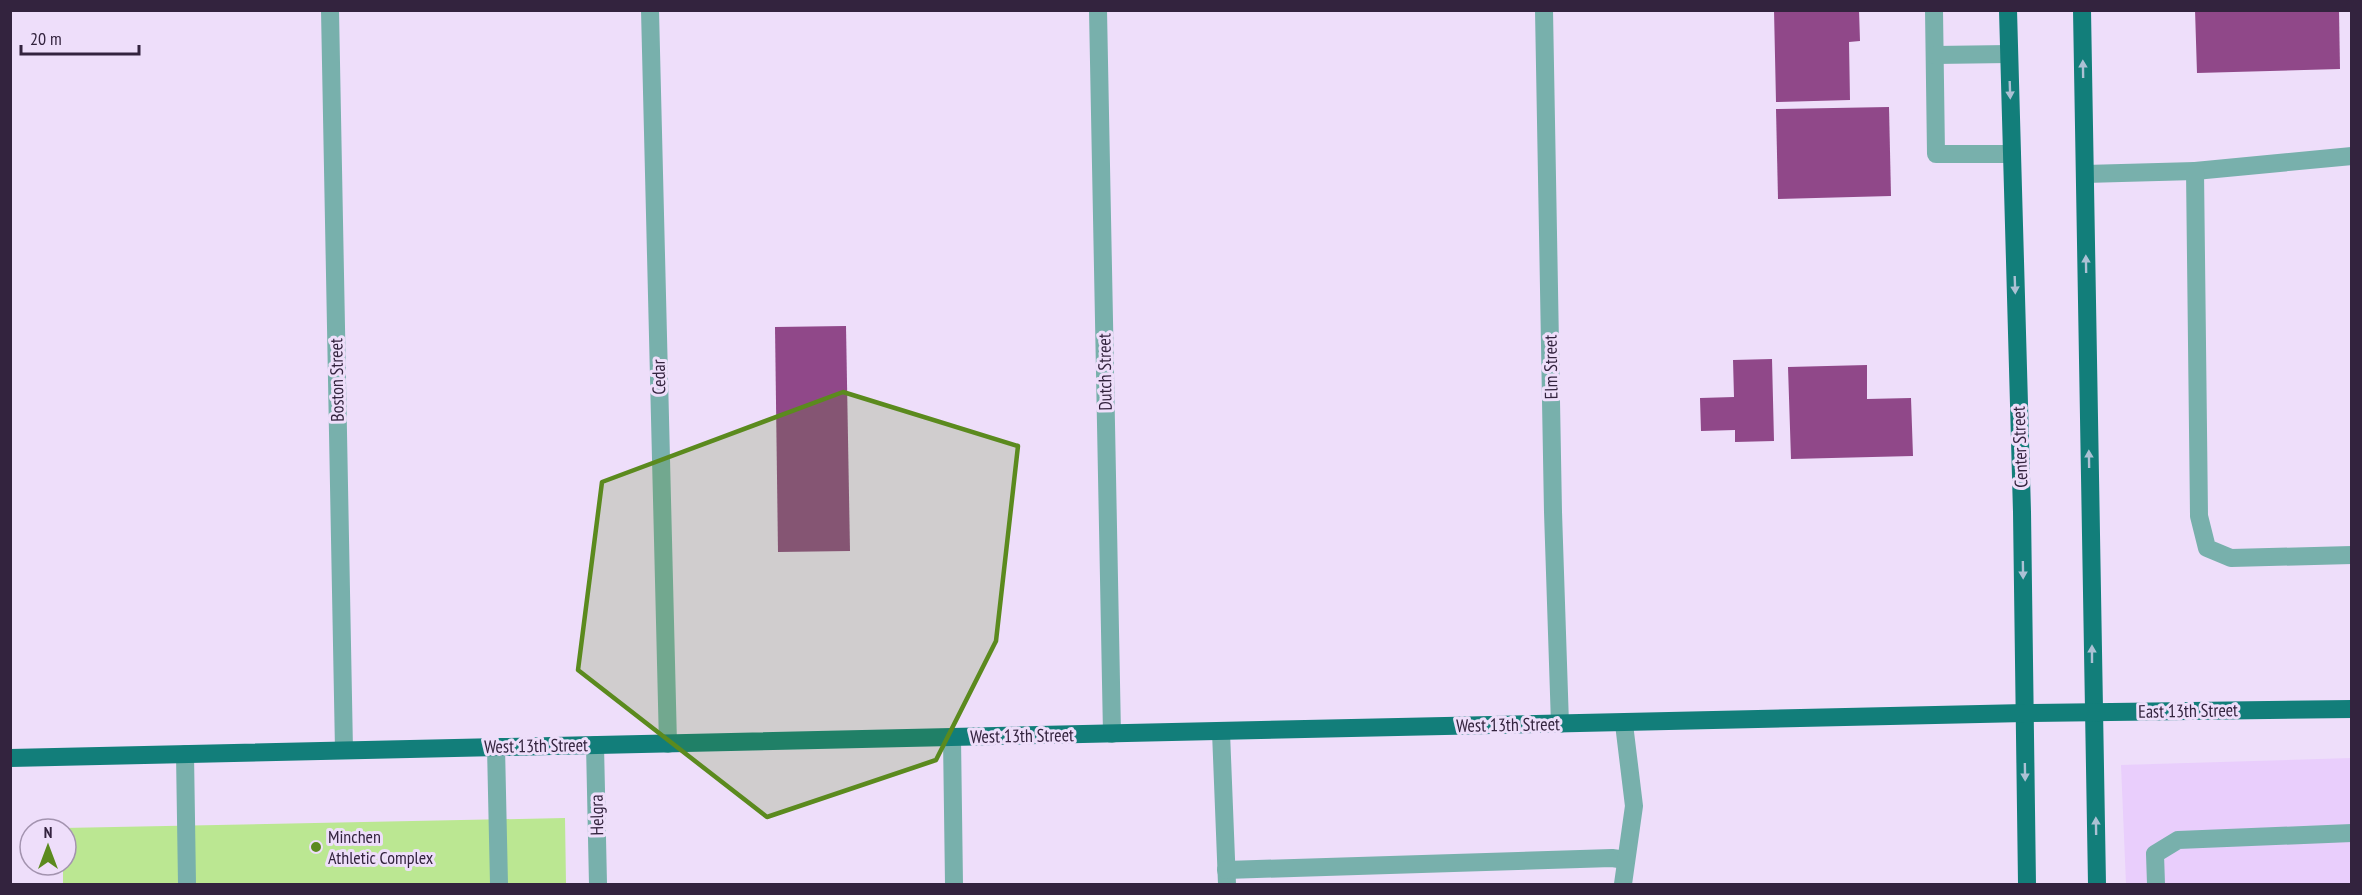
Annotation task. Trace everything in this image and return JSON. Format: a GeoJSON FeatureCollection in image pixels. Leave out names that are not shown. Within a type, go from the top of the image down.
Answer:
{"type":"FeatureCollection","features":[{"type":"Feature","properties":{"kind":"main road","name":"Center Street"},"geometry":{"type":"LineString","coordinates":[[2008,10],[2022,512],[2027,885]]}},
{"type":"Feature","properties":{"kind":"main road"},"geometry":{"type":"LineString","coordinates":[[2082,10],[2097,885]]}},
{"type":"Feature","properties":{"kind":"main road","name":"East 13th Street"},"geometry":{"type":"LineString","coordinates":[[2025,713],[2352,709]]}},
{"type":"Feature","properties":{"kind":"main road","name":"West 13th Street"},"geometry":{"type":"LineString","coordinates":[[13,757],[1624,724],[2025,713]]}},
{"type":"Feature","properties":{"kind":"street","name":"Boston Street"},"geometry":{"type":"LineString","coordinates":[[330,10],[344,750]]}},
{"type":"Feature","properties":{"kind":"street","name":"Cedar"},"geometry":{"type":"LineString","coordinates":[[650,10],[668,744]]}},
{"type":"Feature","properties":{"kind":"street","name":"Dutch Street"},"geometry":{"type":"LineString","coordinates":[[1098,10],[1112,734]]}},
{"type":"Feature","properties":{"kind":"street","name":"Elm Street"},"geometry":{"type":"LineString","coordinates":[[1544,10],[1553,501],[1560,724]]}},
{"type":"Feature","properties":{"kind":"street"},"geometry":{"type":"LineString","coordinates":[[1934,10],[1936,154],[2012,154]]}},
{"type":"Feature","properties":{"kind":"street"},"geometry":{"type":"LineString","coordinates":[[1935,55],[2009,54]]}},
{"type":"Feature","properties":{"kind":"street"},"geometry":{"type":"LineString","coordinates":[[2085,174],[2195,171],[2352,156]]}},
{"type":"Feature","properties":{"kind":"street"},"geometry":{"type":"LineString","coordinates":[[2195,171],[2199,516],[2207,548],[2231,558],[2352,555]]}},
{"type":"Feature","properties":{"kind":"street"},"geometry":{"type":"LineString","coordinates":[[1623,885],[1634,806],[1624,724]]}},
{"type":"Feature","properties":{"kind":"street"},"geometry":{"type":"LineString","coordinates":[[1221,732],[1227,877],[1626,860]]}},
{"type":"Feature","properties":{"kind":"street"},"geometry":{"type":"LineString","coordinates":[[952,738],[954,885]]}},
{"type":"Feature","properties":{"kind":"street","name":"Helgra"},"geometry":{"type":"LineString","coordinates":[[595,745],[598,885]]}},
{"type":"Feature","properties":{"kind":"street"},"geometry":{"type":"LineString","coordinates":[[496,747],[499,885]]}},
{"type":"Feature","properties":{"kind":"street"},"geometry":{"type":"LineString","coordinates":[[185,754],[187,885]]}},
{"type":"Feature","properties":{"kind":"street"},"geometry":{"type":"LineString","coordinates":[[2156,885],[2156,854],[2178,840],[2352,833]]}},
{"type":"Feature","properties":{"kind":"highlighted area"},"geometry":{"type":"Polygon","coordinates":[[[843,392],[1018,446],[996,641],[936,760],[767,817],[578,670],[602,482],[843,392]]]}},
{"type":"Feature","properties":{"kind":"shaded area"},"geometry":{"type":"Polygon","coordinates":[[[2351,758],[2351,884],[2126,884],[2121,765],[2351,758]]]}},
{"type":"Feature","properties":{"kind":"green space","name":"Minchen Athletic Complex"},"geometry":{"type":"Polygon","coordinates":[[[565,818],[566,884],[63,884],[63,877],[78,877],[78,828],[565,818]]]}},
{"type":"Feature","properties":{"kind":"building"},"geometry":{"type":"Polygon","coordinates":[[[1774,10],[1859,10],[1860,41],[1849,42],[1850,100],[1776,102],[1774,10]]]}},
{"type":"Feature","properties":{"kind":"building"},"geometry":{"type":"Polygon","coordinates":[[[2195,10],[2339,10],[2340,69],[2197,73],[2195,10]]]}},
{"type":"Feature","properties":{"kind":"building"},"geometry":{"type":"Polygon","coordinates":[[[1889,107],[1891,196],[1778,199],[1776,109],[1889,107]]]}},
{"type":"Feature","properties":{"kind":"building"},"geometry":{"type":"Polygon","coordinates":[[[846,326],[850,551],[778,552],[775,327],[846,326]]]}},
{"type":"Feature","properties":{"kind":"building"},"geometry":{"type":"Polygon","coordinates":[[[1772,359],[1774,441],[1735,442],[1735,430],[1701,431],[1700,398],[1734,397],[1733,360],[1772,359]]]}},
{"type":"Feature","properties":{"kind":"building"},"geometry":{"type":"Polygon","coordinates":[[[1867,365],[1867,399],[1911,398],[1913,456],[1791,459],[1788,367],[1867,365]]]}},
{"type":"Feature","properties":{"kind":"place","name":"Minchen Athletic Complex"},"geometry":{"type":"Point","coordinates":[316,847]}}]}
